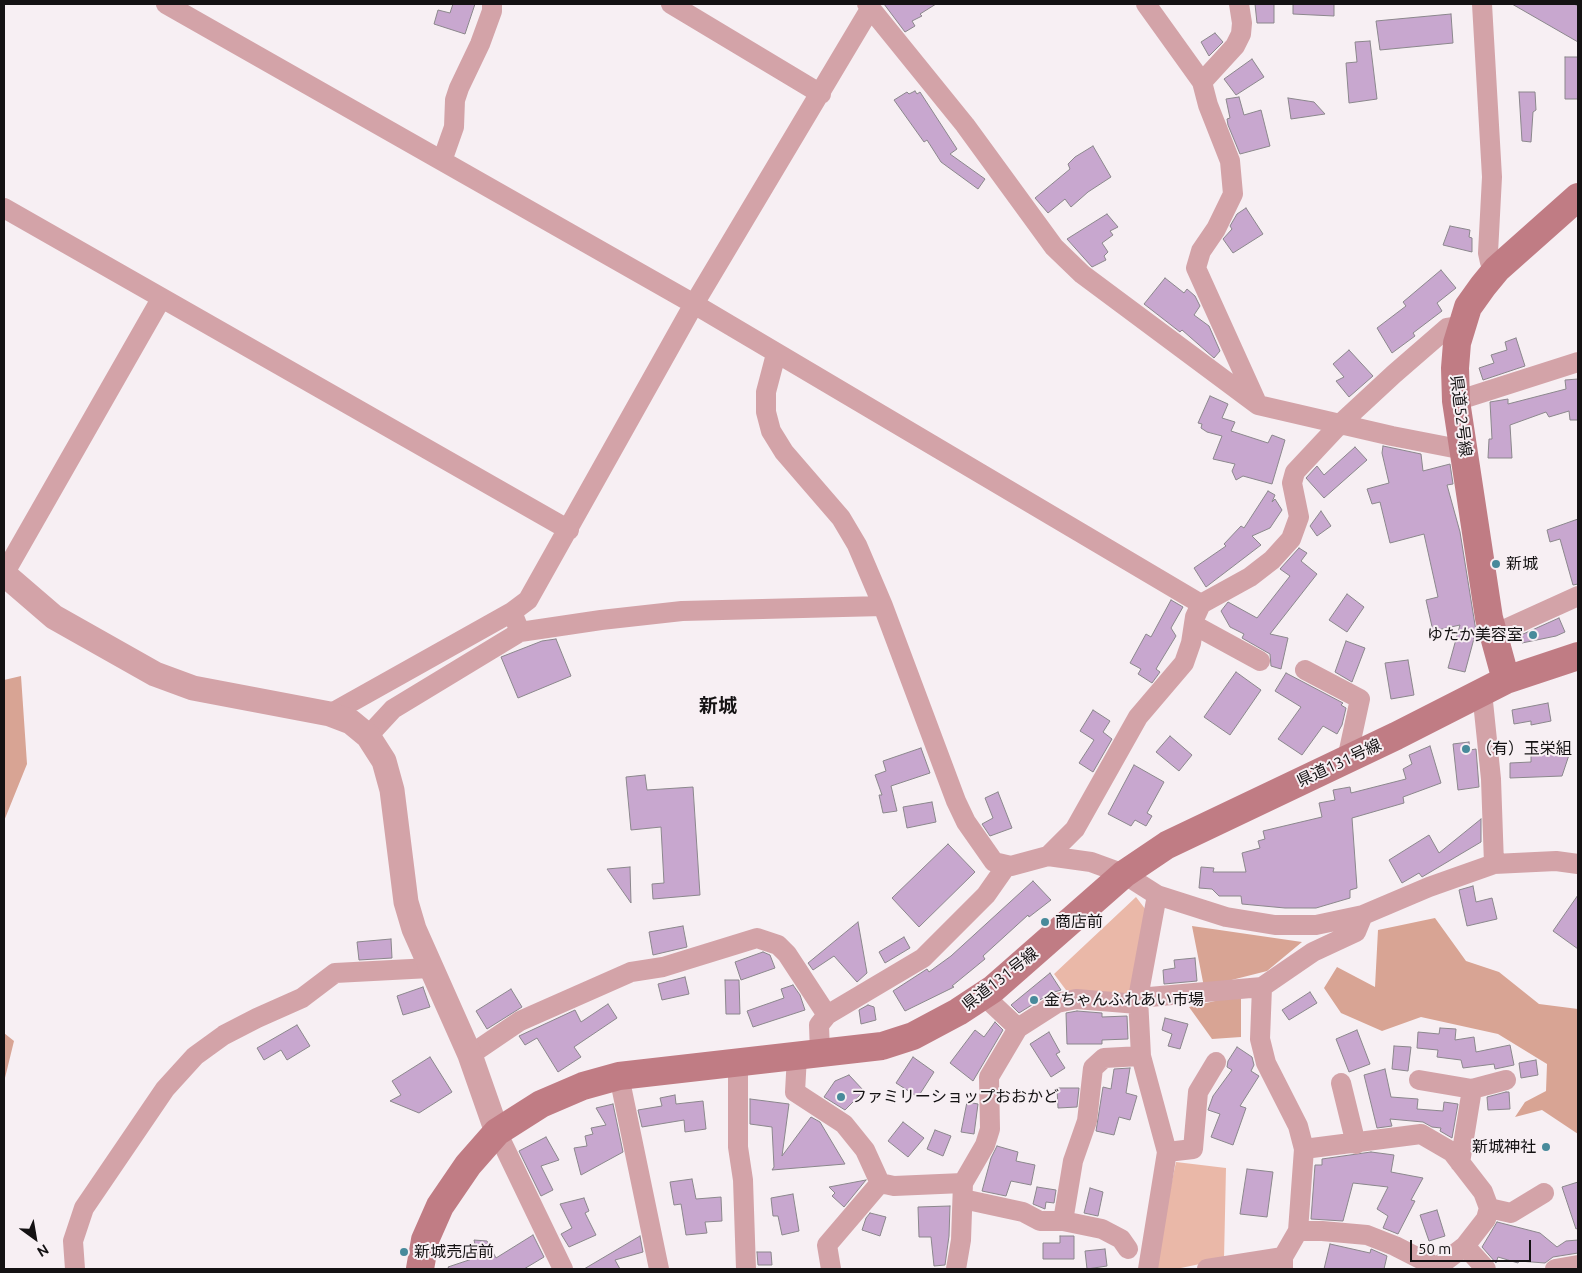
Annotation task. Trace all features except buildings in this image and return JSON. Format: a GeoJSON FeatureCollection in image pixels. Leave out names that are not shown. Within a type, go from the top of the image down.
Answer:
{"type":"FeatureCollection","features":[{"type":"Feature","properties":{"kind":"main road","name":"県道52号線"},"geometry":{"type":"LineString","coordinates":[[1506,680],[1492,635],[1456,401],[1454,368],[1460,326],[1468,307],[1497,269],[1578,197]]}},
{"type":"Feature","properties":{"kind":"main road","name":"県道131号線"},"geometry":{"type":"LineString","coordinates":[[424,1264],[440,1206],[468,1165],[497,1132],[541,1104],[583,1086],[618,1076],[882,1046],[913,1036],[958,1012],[983,995],[1124,874],[1167,845],[1506,680],[1578,656]]}},
{"type":"Feature","properties":{"kind":"street"},"geometry":{"type":"LineString","coordinates":[[166,4],[694,304],[1201,604]]}},
{"type":"Feature","properties":{"kind":"street"},"geometry":{"type":"LineString","coordinates":[[442,161],[454,127],[455,100],[458,88],[480,44],[492,11],[492,4]]}},
{"type":"Feature","properties":{"kind":"street"},"geometry":{"type":"LineString","coordinates":[[671,4],[821,94]]}},
{"type":"Feature","properties":{"kind":"street"},"geometry":{"type":"LineString","coordinates":[[1146,4],[1202,82],[1208,105],[1230,160],[1233,194],[1216,229],[1201,251],[1196,268],[1258,404]]}},
{"type":"Feature","properties":{"kind":"street"},"geometry":{"type":"LineString","coordinates":[[1202,82],[1234,46],[1241,34],[1242,23],[1239,4]]}},
{"type":"Feature","properties":{"kind":"street"},"geometry":{"type":"LineString","coordinates":[[1482,4],[1492,177],[1488,253],[1490,262],[1497,269]]}},
{"type":"Feature","properties":{"kind":"street"},"geometry":{"type":"LineString","coordinates":[[330,714],[512,612],[528,600],[569,530],[694,304],[821,94],[869,6],[965,125],[1054,248],[1082,274],[1258,404],[1340,424],[1464,450]]}},
{"type":"Feature","properties":{"kind":"street"},"geometry":{"type":"LineString","coordinates":[[4,208],[569,530]]}},
{"type":"Feature","properties":{"kind":"street"},"geometry":{"type":"LineString","coordinates":[[161,299],[4,574],[54,617],[155,674],[193,688],[330,714],[351,722],[368,736],[384,761],[392,790],[406,902],[430,968],[470,1054],[497,1132],[563,1269]]}},
{"type":"Feature","properties":{"kind":"street"},"geometry":{"type":"LineString","coordinates":[[1048,856],[1075,829],[1138,717],[1184,663],[1201,604],[1250,577],[1272,560],[1291,539],[1300,517],[1292,483],[1295,472],[1340,424],[1447,328],[1460,326]]}},
{"type":"Feature","properties":{"kind":"street"},"geometry":{"type":"LineString","coordinates":[[776,354],[766,392],[766,412],[771,431],[784,452],[841,518],[857,545],[883,606],[959,808],[966,822],[994,862],[1011,866],[1048,856],[1091,862],[1124,874],[1158,895],[1226,917],[1275,925],[1316,925],[1362,916],[1429,887],[1494,864],[1556,861],[1578,864]]}},
{"type":"Feature","properties":{"kind":"street"},"geometry":{"type":"LineString","coordinates":[[1456,401],[1578,362]]}},
{"type":"Feature","properties":{"kind":"street"},"geometry":{"type":"LineString","coordinates":[[1492,635],[1578,596]]}},
{"type":"Feature","properties":{"kind":"street"},"geometry":{"type":"LineString","coordinates":[[368,736],[393,709],[520,632],[682,611],[883,606]]}},
{"type":"Feature","properties":{"kind":"street"},"geometry":{"type":"LineString","coordinates":[[512,612],[520,632]]}},
{"type":"Feature","properties":{"kind":"street"},"geometry":{"type":"LineString","coordinates":[[1194,625],[1260,661]]}},
{"type":"Feature","properties":{"kind":"street"},"geometry":{"type":"LineString","coordinates":[[1306,670],[1360,699],[1347,759]]}},
{"type":"Feature","properties":{"kind":"street"},"geometry":{"type":"LineString","coordinates":[[1482,692],[1491,779],[1494,864]]}},
{"type":"Feature","properties":{"kind":"street"},"geometry":{"type":"LineString","coordinates":[[880,1183],[864,1150],[844,1124],[795,1092],[819,1025],[826,1015],[923,958],[986,895],[1007,865]]}},
{"type":"Feature","properties":{"kind":"street"},"geometry":{"type":"LineString","coordinates":[[1148,1269],[1167,1152],[1141,1056],[1138,1001],[1158,895]]}},
{"type":"Feature","properties":{"kind":"street"},"geometry":{"type":"LineString","coordinates":[[956,1269],[961,1240],[963,1191],[985,1145],[990,1129],[988,1077],[1018,1028],[1058,1003],[1076,999],[1138,1001],[1262,987],[1313,952],[1356,932],[1362,916]]}},
{"type":"Feature","properties":{"kind":"street"},"geometry":{"type":"LineString","coordinates":[[470,1054],[520,1022],[630,972],[663,966],[757,938],[778,945],[787,954],[826,1015]]}},
{"type":"Feature","properties":{"kind":"street"},"geometry":{"type":"LineString","coordinates":[[75,1269],[73,1240],[84,1208],[165,1089],[194,1056],[224,1035],[256,1018],[302,998],[335,974],[430,968]]}},
{"type":"Feature","properties":{"kind":"street"},"geometry":{"type":"LineString","coordinates":[[1207,1269],[1283,1263],[1298,1231],[1304,1149],[1298,1126],[1266,1063],[1260,1039],[1262,987]]}},
{"type":"Feature","properties":{"kind":"street"},"geometry":{"type":"LineString","coordinates":[[983,995],[1018,1028]]}},
{"type":"Feature","properties":{"kind":"street"},"geometry":{"type":"LineString","coordinates":[[1063,1221],[1073,1160],[1087,1122],[1093,1068],[1104,1058],[1141,1056]]}},
{"type":"Feature","properties":{"kind":"street"},"geometry":{"type":"LineString","coordinates":[[738,1062],[738,1148],[743,1180],[746,1269]]}},
{"type":"Feature","properties":{"kind":"street"},"geometry":{"type":"LineString","coordinates":[[1167,1152],[1193,1149],[1198,1092],[1216,1062]]}},
{"type":"Feature","properties":{"kind":"street"},"geometry":{"type":"LineString","coordinates":[[618,1076],[659,1269]]}},
{"type":"Feature","properties":{"kind":"street"},"geometry":{"type":"LineString","coordinates":[[1419,1080],[1472,1089],[1506,1080]]}},
{"type":"Feature","properties":{"kind":"street"},"geometry":{"type":"LineString","coordinates":[[1341,1083],[1356,1144]]}},
{"type":"Feature","properties":{"kind":"street"},"geometry":{"type":"LineString","coordinates":[[1460,1163],[1472,1089]]}},
{"type":"Feature","properties":{"kind":"street"},"geometry":{"type":"LineString","coordinates":[[1298,1231],[1367,1235],[1395,1246],[1435,1268],[1465,1246],[1486,1219],[1489,1208],[1483,1192],[1452,1152],[1421,1134],[1356,1144],[1304,1149]]}},
{"type":"Feature","properties":{"kind":"street"},"geometry":{"type":"LineString","coordinates":[[880,1183],[894,1186],[963,1191],[1023,1212],[1040,1221],[1063,1221],[1102,1229],[1121,1239],[1128,1249]]}},
{"type":"Feature","properties":{"kind":"street"},"geometry":{"type":"LineString","coordinates":[[831,1269],[826,1245],[880,1183]]}},
{"type":"Feature","properties":{"kind":"street"},"geometry":{"type":"LineString","coordinates":[[1489,1208],[1511,1213],[1544,1193]]}},
{"type":"Feature","properties":{"kind":"street"},"geometry":{"type":"LineString","coordinates":[[1465,1246],[1486,1269]]}},
{"type":"Feature","properties":{"kind":"street"},"geometry":{"type":"LineString","coordinates":[[1555,1269],[1578,1265]]}},
{"type":"Feature","properties":{"kind":"shaded area"},"geometry":{"type":"Polygon","coordinates":[[[21,676],[27,764],[4,821],[4,680],[21,676]]]}},
{"type":"Feature","properties":{"kind":"shaded area"},"geometry":{"type":"Polygon","coordinates":[[[1136,897],[1146,910],[1130,996],[1066,990],[1054,974],[1136,897]]]}},
{"type":"Feature","properties":{"kind":"shaded area"},"geometry":{"type":"Polygon","coordinates":[[[1435,918],[1466,961],[1499,972],[1539,1004],[1578,1009],[1578,1134],[1542,1110],[1515,1117],[1525,1102],[1546,1091],[1547,1064],[1498,1034],[1421,1017],[1382,1031],[1341,1013],[1324,988],[1337,967],[1375,987],[1378,930],[1435,918]]]}},
{"type":"Feature","properties":{"kind":"shaded area"},"geometry":{"type":"Polygon","coordinates":[[[1192,926],[1302,942],[1267,971],[1204,987],[1192,926]]]}},
{"type":"Feature","properties":{"kind":"shaded area"},"geometry":{"type":"Polygon","coordinates":[[[1241,995],[1241,1037],[1212,1039],[1189,1007],[1241,995]]]}},
{"type":"Feature","properties":{"kind":"shaded area"},"geometry":{"type":"Polygon","coordinates":[[[4,1033],[14,1041],[4,1082],[4,1033]]]}},
{"type":"Feature","properties":{"kind":"shaded area"},"geometry":{"type":"Polygon","coordinates":[[[1176,1162],[1226,1168],[1224,1259],[1176,1269],[1153,1269],[1176,1162]]]}},
{"type":"Feature","properties":{"kind":"place","name":"新城"},"geometry":{"type":"Point","coordinates":[1496,564]}},
{"type":"Feature","properties":{"kind":"place","name":"ゆたか美容室"},"geometry":{"type":"Point","coordinates":[1533,635]}},
{"type":"Feature","properties":{"kind":"place","name":"（有）玉栄組"},"geometry":{"type":"Point","coordinates":[1466,749]}},
{"type":"Feature","properties":{"kind":"place","name":"商店前"},"geometry":{"type":"Point","coordinates":[1045,922]}},
{"type":"Feature","properties":{"kind":"place","name":"金ちゃんふれあい市場"},"geometry":{"type":"Point","coordinates":[1034,1000]}},
{"type":"Feature","properties":{"kind":"place","name":"ファミリーショップおおかど"},"geometry":{"type":"Point","coordinates":[841,1097]}},
{"type":"Feature","properties":{"kind":"place","name":"新城神社"},"geometry":{"type":"Point","coordinates":[1546,1147]}},
{"type":"Feature","properties":{"kind":"place","name":"新城売店前"},"geometry":{"type":"Point","coordinates":[404,1252]}},
{"type":"Feature","properties":{"kind":"district","name":"新城"},"geometry":{"type":"Point","coordinates":[718,706]}}]}
